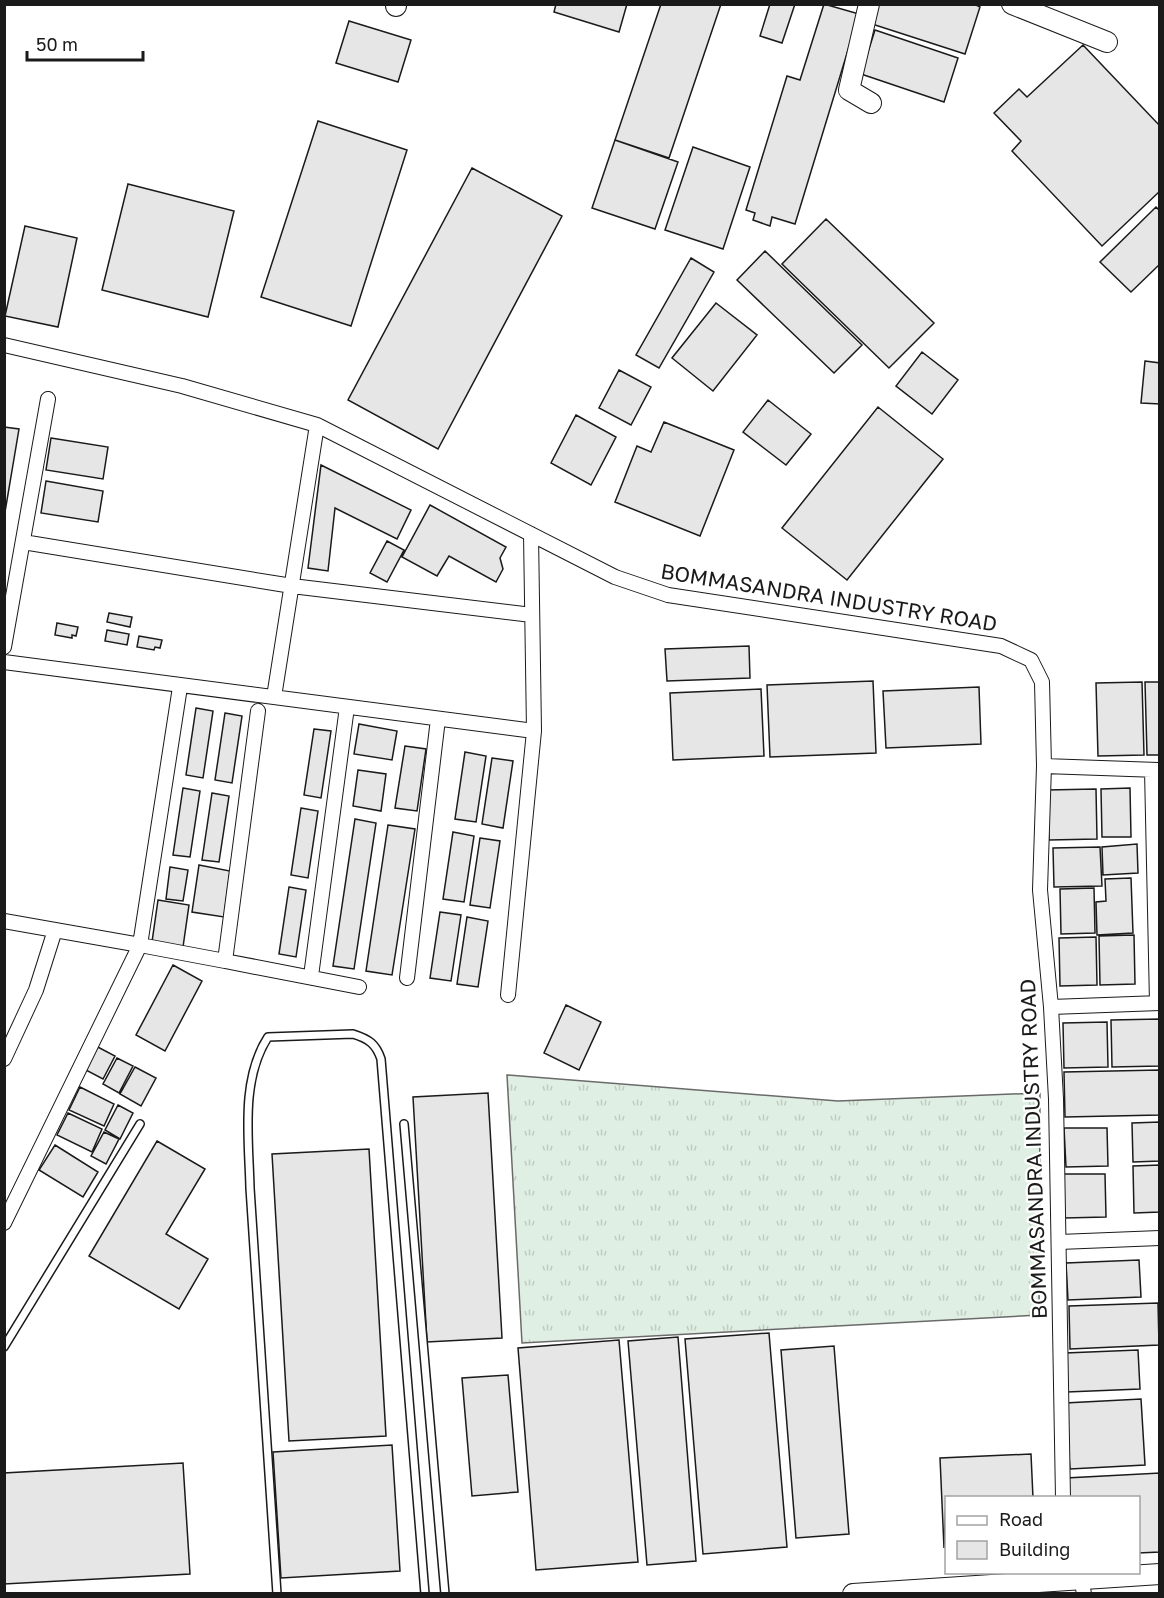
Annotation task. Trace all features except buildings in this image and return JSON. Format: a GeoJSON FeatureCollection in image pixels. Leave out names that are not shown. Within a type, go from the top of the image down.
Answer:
{"type":"FeatureCollection","features":[{"type":"Feature","properties":{"kind":"street"},"geometry":{"type":"LineString","coordinates":[[869,4],[849,90],[871,103]]}},
{"type":"Feature","properties":{"kind":"street"},"geometry":{"type":"LineString","coordinates":[[1012,4],[1107,42]]}},
{"type":"Feature","properties":{"kind":"street","name":"BOMMASANDRA INDUSTRY ROAD"},"geometry":{"type":"LineString","coordinates":[[4,345],[182,386],[317,425],[615,577],[668,595],[1001,646],[1031,660],[1042,682],[1044,766],[1040,890],[1051,1007],[1059,1242],[1063,1496]]}},
{"type":"Feature","properties":{"kind":"street"},"geometry":{"type":"LineString","coordinates":[[4,646],[48,399]]}},
{"type":"Feature","properties":{"kind":"street"},"geometry":{"type":"LineString","coordinates":[[274,697],[317,425]]}},
{"type":"Feature","properties":{"kind":"street"},"geometry":{"type":"LineString","coordinates":[[508,995],[534,732],[531,534]]}},
{"type":"Feature","properties":{"kind":"street"},"geometry":{"type":"LineString","coordinates":[[23,542],[292,586],[532,615]]}},
{"type":"Feature","properties":{"kind":"street"},"geometry":{"type":"LineString","coordinates":[[4,662],[534,732]]}},
{"type":"Feature","properties":{"kind":"street"},"geometry":{"type":"LineString","coordinates":[[4,1223],[140,945],[180,687]]}},
{"type":"Feature","properties":{"kind":"street"},"geometry":{"type":"LineString","coordinates":[[311,976],[347,707]]}},
{"type":"Feature","properties":{"kind":"street"},"geometry":{"type":"LineString","coordinates":[[225,961],[258,711]]}},
{"type":"Feature","properties":{"kind":"street"},"geometry":{"type":"LineString","coordinates":[[406,978],[438,719]]}},
{"type":"Feature","properties":{"kind":"street"},"geometry":{"type":"LineString","coordinates":[[1044,766],[1156,770],[1158,1003],[1051,1007]]}},
{"type":"Feature","properties":{"kind":"street"},"geometry":{"type":"LineString","coordinates":[[4,921],[311,976],[358,987]]}},
{"type":"Feature","properties":{"kind":"street"},"geometry":{"type":"LineString","coordinates":[[4,1059],[36,990],[55,930]]}},
{"type":"Feature","properties":{"kind":"street"},"geometry":{"type":"LineString","coordinates":[[1059,1242],[1160,1238]]}},
{"type":"Feature","properties":{"kind":"street"},"geometry":{"type":"LineString","coordinates":[[853,1593],[1160,1574]]}},
{"type":"Feature","properties":{"kind":"lane"},"geometry":{"type":"LineString","coordinates":[[277,1593],[250,1188],[248,1123],[253,1067],[268,1037],[353,1034],[377,1046],[381,1059],[425,1593]]}},
{"type":"Feature","properties":{"kind":"lane"},"geometry":{"type":"LineString","coordinates":[[4,1347],[140,1124]]}},
{"type":"Feature","properties":{"kind":"lane"},"geometry":{"type":"LineString","coordinates":[[405,1124],[446,1593]]}},
{"type":"Feature","properties":{"kind":"green space"},"geometry":{"type":"Polygon","coordinates":[[[507,1075],[838,1101],[1040,1093],[1039,1315],[522,1343],[507,1075]]]}}]}
